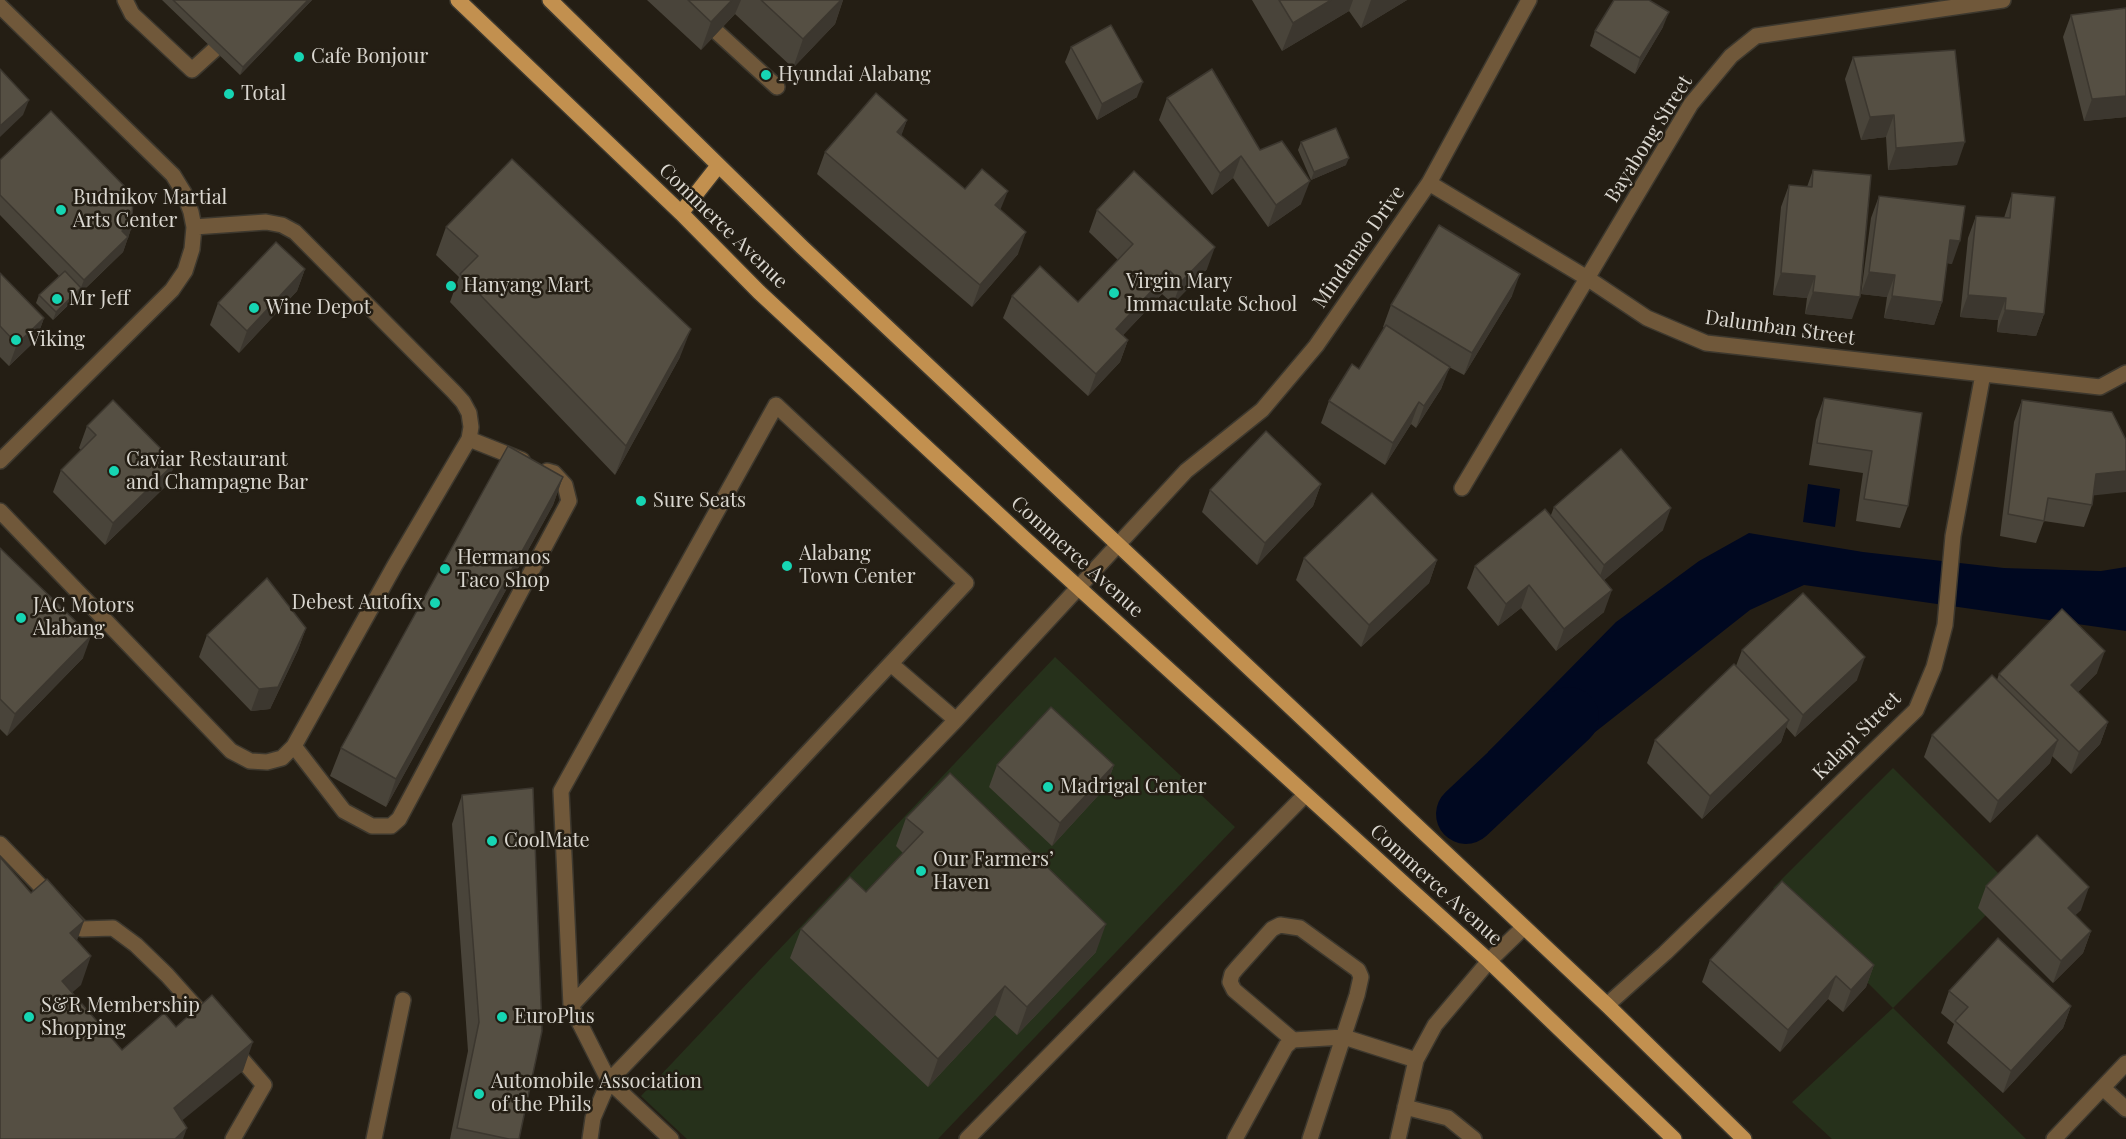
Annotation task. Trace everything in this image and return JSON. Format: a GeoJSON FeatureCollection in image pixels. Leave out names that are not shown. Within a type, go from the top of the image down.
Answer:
{"type":"FeatureCollection","features":[{"type":"Feature","properties":{"kind":"main road","name":"Commerce Avenue"},"geometry":{"type":"LineString","coordinates":[[458,0],[681,213],[768,300],[1489,962],[1674,1139]]}},
{"type":"Feature","properties":{"kind":"main road","name":"Commerce Avenue"},"geometry":{"type":"LineString","coordinates":[[552,1],[802,247],[1607,1005],[1744,1139]]}},
{"type":"Feature","properties":{"kind":"main road"},"geometry":{"type":"LineString","coordinates":[[681,213],[718,166]]}},
{"type":"Feature","properties":{"kind":"street"},"geometry":{"type":"LineString","coordinates":[[125,0],[132,14],[192,70],[214,50]]}},
{"type":"Feature","properties":{"kind":"street"},"geometry":{"type":"LineString","coordinates":[[682,0],[777,87]]}},
{"type":"Feature","properties":{"kind":"street","name":"Mindanao Drive"},"geometry":{"type":"LineString","coordinates":[[609,1081],[956,720],[1186,471],[1262,410],[1316,346],[1429,183],[1529,0]]}},
{"type":"Feature","properties":{"kind":"street","name":"Bayabong Street"},"geometry":{"type":"LineString","coordinates":[[1462,488],[1691,104],[1731,56],[1756,36],[1998,0]]}},
{"type":"Feature","properties":{"kind":"street"},"geometry":{"type":"LineString","coordinates":[[0,6],[173,174],[184,193],[194,228],[192,249],[185,271],[172,290],[0,461]]}},
{"type":"Feature","properties":{"kind":"street","name":"Dalumban Street"},"geometry":{"type":"LineString","coordinates":[[1429,183],[1587,278],[1647,318],[1706,343],[2100,387],[2126,373]]}},
{"type":"Feature","properties":{"kind":"street"},"geometry":{"type":"LineString","coordinates":[[0,511],[231,751],[250,761],[267,762],[282,758],[294,746],[395,565],[469,439],[471,427],[469,413],[463,402],[296,231],[266,222],[194,228]]}},
{"type":"Feature","properties":{"kind":"street","name":"Kalapi Street"},"geometry":{"type":"LineString","coordinates":[[1607,1005],[1665,953],[1916,710],[1934,667],[1945,625],[1953,536],[1983,374]]}},
{"type":"Feature","properties":{"kind":"street"},"geometry":{"type":"LineString","coordinates":[[571,1006],[966,583],[776,405],[561,791],[571,1006],[609,1081],[671,1139]]}},
{"type":"Feature","properties":{"kind":"street"},"geometry":{"type":"LineString","coordinates":[[294,746],[344,811],[372,826],[391,826],[399,819],[569,501],[565,485],[554,473],[469,439]]}},
{"type":"Feature","properties":{"kind":"street"},"geometry":{"type":"LineString","coordinates":[[891,664],[956,720]]}},
{"type":"Feature","properties":{"kind":"street"},"geometry":{"type":"LineString","coordinates":[[967,1139],[1305,795]]}},
{"type":"Feature","properties":{"kind":"street"},"geometry":{"type":"LineString","coordinates":[[0,844],[82,929],[113,928],[136,945],[167,975],[264,1085],[233,1139]]}},
{"type":"Feature","properties":{"kind":"street"},"geometry":{"type":"LineString","coordinates":[[1293,1040],[1234,990],[1230,982],[1237,968],[1272,929],[1280,925],[1300,928],[1358,970],[1361,977],[1358,995],[1310,1139]]}},
{"type":"Feature","properties":{"kind":"street"},"geometry":{"type":"LineString","coordinates":[[1398,1139],[1416,1060],[1435,1025],[1489,962],[1524,927]]}},
{"type":"Feature","properties":{"kind":"street"},"geometry":{"type":"LineString","coordinates":[[374,1139],[403,1000]]}},
{"type":"Feature","properties":{"kind":"street"},"geometry":{"type":"LineString","coordinates":[[1235,1139],[1286,1046],[1293,1040],[1344,1037],[1416,1060]]}},
{"type":"Feature","properties":{"kind":"street"},"geometry":{"type":"LineString","coordinates":[[2054,1139],[2126,1063]]}},
{"type":"Feature","properties":{"kind":"street"},"geometry":{"type":"LineString","coordinates":[[590,1139],[593,1118],[609,1081]]}},
{"type":"Feature","properties":{"kind":"street"},"geometry":{"type":"LineString","coordinates":[[2103,1088],[2126,1109]]}},
{"type":"Feature","properties":{"kind":"street"},"geometry":{"type":"LineString","coordinates":[[1405,1107],[1448,1118],[1474,1139]]}},
{"type":"Feature","properties":{"kind":"green space"},"geometry":{"type":"Polygon","coordinates":[[[1055,657],[1235,827],[938,1139],[687,1139],[641,1096],[1055,657]]]}},
{"type":"Feature","properties":{"kind":"green space"},"geometry":{"type":"Polygon","coordinates":[[[1893,768],[2013,888],[1893,1008],[1773,888],[1893,768]]]}},
{"type":"Feature","properties":{"kind":"green space"},"geometry":{"type":"Polygon","coordinates":[[[1893,1008],[2026,1139],[1832,1139],[1792,1102],[1893,1008]]]}},
{"type":"Feature","properties":{"kind":"water"},"geometry":{"type":"Polygon","coordinates":[[[1808,484],[1840,489],[1835,527],[1803,522],[1808,484]]]}},
{"type":"Feature","properties":{"kind":"water"},"geometry":{"type":"Polygon","coordinates":[[[1749,533],[1863,552],[2004,568],[2101,571],[2126,567],[2126,631],[1804,585],[1750,610],[1523,789],[1488,752],[1616,622],[1699,561],[1749,533]]]}},
{"type":"Feature","properties":{"kind":"building"},"geometry":{"type":"Polygon","coordinates":[[[173,0],[308,0],[243,67],[173,0]]]}},
{"type":"Feature","properties":{"kind":"building"},"geometry":{"type":"Polygon","coordinates":[[[688,0],[732,0],[711,22],[688,0]]]}},
{"type":"Feature","properties":{"kind":"building"},"geometry":{"type":"Polygon","coordinates":[[[761,0],[841,0],[803,39],[761,0]]]}},
{"type":"Feature","properties":{"kind":"building"},"geometry":{"type":"Polygon","coordinates":[[[1279,0],[1331,0],[1293,23],[1279,0]]]}},
{"type":"Feature","properties":{"kind":"building"},"geometry":{"type":"Polygon","coordinates":[[[1614,0],[1649,0],[1669,12],[1640,58],[1595,31],[1614,0]]]}},
{"type":"Feature","properties":{"kind":"building"},"geometry":{"type":"Polygon","coordinates":[[[2126,8],[2126,96],[2092,99],[2071,15],[2126,8]]]}},
{"type":"Feature","properties":{"kind":"building"},"geometry":{"type":"Polygon","coordinates":[[[1111,25],[1143,82],[1102,104],[1071,47],[1111,25]]]}},
{"type":"Feature","properties":{"kind":"building"},"geometry":{"type":"Polygon","coordinates":[[[1955,50],[1965,142],[1896,148],[1894,115],[1870,117],[1853,57],[1955,50]]]}},
{"type":"Feature","properties":{"kind":"building"},"geometry":{"type":"Polygon","coordinates":[[[0,69],[29,100],[0,126],[0,69]]]}},
{"type":"Feature","properties":{"kind":"building"},"geometry":{"type":"Polygon","coordinates":[[[1212,69],[1260,150],[1282,141],[1310,181],[1276,205],[1241,156],[1220,173],[1167,98],[1212,69]]]}},
{"type":"Feature","properties":{"kind":"building"},"geometry":{"type":"Polygon","coordinates":[[[876,93],[907,120],[897,132],[965,189],[982,169],[1008,191],[995,205],[1026,232],[980,285],[825,152],[876,93]]]}},
{"type":"Feature","properties":{"kind":"building","name":"Budnikov Martial Arts Center"},"geometry":{"type":"Polygon","coordinates":[[[51,111],[130,192],[124,198],[126,201],[133,201],[131,229],[125,228],[122,231],[128,237],[84,280],[0,195],[0,160],[51,111]]]}},
{"type":"Feature","properties":{"kind":"building"},"geometry":{"type":"Polygon","coordinates":[[[1336,128],[1349,158],[1314,172],[1301,142],[1336,128]]]}},
{"type":"Feature","properties":{"kind":"building"},"geometry":{"type":"Polygon","coordinates":[[[512,159],[691,329],[626,446],[460,274],[478,256],[446,227],[512,159]]]}},
{"type":"Feature","properties":{"kind":"building"},"geometry":{"type":"Polygon","coordinates":[[[1813,170],[1871,175],[1860,297],[1813,292],[1815,276],[1781,273],[1789,185],[1812,187],[1813,170]]]}},
{"type":"Feature","properties":{"kind":"building"},"geometry":{"type":"Polygon","coordinates":[[[1134,171],[1215,247],[1181,282],[1170,271],[1116,329],[1128,340],[1096,374],[1012,296],[1040,266],[1078,302],[1133,244],[1097,210],[1134,171]]]}},
{"type":"Feature","properties":{"kind":"building"},"geometry":{"type":"Polygon","coordinates":[[[2012,193],[2055,197],[2044,314],[2005,310],[2006,298],[1968,295],[1976,216],[2010,218],[2012,193]]]}},
{"type":"Feature","properties":{"kind":"building"},"geometry":{"type":"Polygon","coordinates":[[[1879,196],[1965,206],[1960,241],[1950,240],[1942,302],[1892,296],[1895,275],[1869,272],[1879,196]]]}},
{"type":"Feature","properties":{"kind":"building"},"geometry":{"type":"Polygon","coordinates":[[[1439,225],[1520,274],[1472,353],[1391,305],[1439,225]]]}},
{"type":"Feature","properties":{"kind":"building"},"geometry":{"type":"Polygon","coordinates":[[[276,242],[305,269],[247,331],[218,303],[276,242]]]}},
{"type":"Feature","properties":{"kind":"building","name":"Mr Jeff"},"geometry":{"type":"Polygon","coordinates":[[[65,271],[81,288],[56,312],[39,295],[65,271]]]}},
{"type":"Feature","properties":{"kind":"building"},"geometry":{"type":"Polygon","coordinates":[[[0,273],[44,318],[17,344],[0,326],[0,273]]]}},
{"type":"Feature","properties":{"kind":"building"},"geometry":{"type":"Polygon","coordinates":[[[1386,325],[1450,367],[1424,406],[1419,402],[1393,443],[1329,401],[1352,364],[1359,369],[1386,325]]]}},
{"type":"Feature","properties":{"kind":"building"},"geometry":{"type":"Polygon","coordinates":[[[1824,398],[1922,413],[1908,506],[1864,499],[1872,451],[1817,443],[1824,398]]]}},
{"type":"Feature","properties":{"kind":"building","name":"Caviar Restaurant and Champagne Bar"},"geometry":{"type":"Polygon","coordinates":[[[113,400],[175,463],[113,523],[61,470],[96,435],[87,426],[113,400]]]}},
{"type":"Feature","properties":{"kind":"building"},"geometry":{"type":"Polygon","coordinates":[[[2022,400],[2112,412],[2126,440],[2126,471],[2096,474],[2092,505],[2048,498],[2044,521],[2008,514],[2022,400]]]}},
{"type":"Feature","properties":{"kind":"building"},"geometry":{"type":"Polygon","coordinates":[[[1266,431],[1321,484],[1265,543],[1210,490],[1266,431]]]}},
{"type":"Feature","properties":{"kind":"building"},"geometry":{"type":"Polygon","coordinates":[[[508,446],[563,477],[396,779],[341,748],[508,446]]]}},
{"type":"Feature","properties":{"kind":"building"},"geometry":{"type":"Polygon","coordinates":[[[1621,449],[1671,508],[1604,565],[1554,507],[1621,449]]]}},
{"type":"Feature","properties":{"kind":"building"},"geometry":{"type":"Polygon","coordinates":[[[1372,493],[1437,560],[1369,625],[1304,558],[1372,493]]]}},
{"type":"Feature","properties":{"kind":"building"},"geometry":{"type":"Polygon","coordinates":[[[1545,509],[1612,590],[1564,629],[1529,585],[1506,604],[1475,566],[1545,509]]]}},
{"type":"Feature","properties":{"kind":"building","name":"JAC Motors Alabang"},"geometry":{"type":"Polygon","coordinates":[[[0,548],[91,636],[15,714],[0,699],[0,548]]]}},
{"type":"Feature","properties":{"kind":"building"},"geometry":{"type":"Polygon","coordinates":[[[267,578],[306,628],[278,687],[259,689],[207,635],[267,578]]]}},
{"type":"Feature","properties":{"kind":"building"},"geometry":{"type":"Polygon","coordinates":[[[1803,593],[1865,657],[1803,715],[1742,650],[1803,593]]]}},
{"type":"Feature","properties":{"kind":"building"},"geometry":{"type":"Polygon","coordinates":[[[2062,609],[2105,651],[2071,685],[2108,722],[2079,752],[1999,674],[2062,609]]]}},
{"type":"Feature","properties":{"kind":"building"},"geometry":{"type":"Polygon","coordinates":[[[1734,664],[1789,720],[1710,796],[1655,740],[1734,664]]]}},
{"type":"Feature","properties":{"kind":"building"},"geometry":{"type":"Polygon","coordinates":[[[1992,675],[2058,740],[1998,801],[1932,735],[1992,675]]]}},
{"type":"Feature","properties":{"kind":"building","name":"Madrigal Center"},"geometry":{"type":"Polygon","coordinates":[[[1051,707],[1114,765],[1060,823],[997,765],[1051,707]]]}},
{"type":"Feature","properties":{"kind":"building"},"geometry":{"type":"Polygon","coordinates":[[[950,773],[1106,924],[1027,1007],[1005,986],[938,1059],[801,929],[850,877],[866,892],[923,832],[906,818],[950,773]]]}},
{"type":"Feature","properties":{"kind":"building"},"geometry":{"type":"Polygon","coordinates":[[[533,788],[542,1031],[519,1139],[509,1139],[457,1128],[479,1022],[462,795],[533,788]]]}},
{"type":"Feature","properties":{"kind":"building"},"geometry":{"type":"Polygon","coordinates":[[[2037,835],[2089,887],[2068,908],[2091,931],[2061,961],[1986,886],[2037,835]]]}},
{"type":"Feature","properties":{"kind":"building","name":"S&R Membership Shopping"},"geometry":{"type":"Polygon","coordinates":[[[0,857],[31,893],[47,879],[84,921],[70,933],[91,956],[62,981],[122,1050],[164,1013],[176,1027],[212,995],[253,1042],[174,1108],[187,1128],[175,1139],[0,1139],[0,857]]]}},
{"type":"Feature","properties":{"kind":"building"},"geometry":{"type":"Polygon","coordinates":[[[1782,881],[1874,965],[1851,990],[1836,976],[1788,1030],[1710,960],[1782,881]]]}},
{"type":"Feature","properties":{"kind":"building"},"geometry":{"type":"Polygon","coordinates":[[[1998,938],[2071,1006],[2011,1071],[1955,1021],[1968,1007],[1949,991],[1998,938]]]}},
{"type":"Feature","properties":{"kind":"waterway"},"geometry":{"type":"LineString","coordinates":[[1466,814],[1569,717]]}},
{"type":"Feature","properties":{"kind":"place","name":"Cafe Bonjour"},"geometry":{"type":"Point","coordinates":[299,57]}},
{"type":"Feature","properties":{"kind":"place","name":"Hyundai Alabang"},"geometry":{"type":"Point","coordinates":[766,75]}},
{"type":"Feature","properties":{"kind":"place","name":"Total"},"geometry":{"type":"Point","coordinates":[229,94]}},
{"type":"Feature","properties":{"kind":"place","name":"Budnikov Martial Arts Center"},"geometry":{"type":"Point","coordinates":[61,210]}},
{"type":"Feature","properties":{"kind":"place","name":"Hanyang Mart"},"geometry":{"type":"Point","coordinates":[451,286]}},
{"type":"Feature","properties":{"kind":"place","name":"Virgin Mary Immaculate School"},"geometry":{"type":"Point","coordinates":[1114,293]}},
{"type":"Feature","properties":{"kind":"place","name":"Mr Jeff"},"geometry":{"type":"Point","coordinates":[57,299]}},
{"type":"Feature","properties":{"kind":"place","name":"Wine Depot"},"geometry":{"type":"Point","coordinates":[254,308]}},
{"type":"Feature","properties":{"kind":"place","name":"Viking"},"geometry":{"type":"Point","coordinates":[16,340]}},
{"type":"Feature","properties":{"kind":"place","name":"Caviar Restaurant and Champagne Bar"},"geometry":{"type":"Point","coordinates":[114,471]}},
{"type":"Feature","properties":{"kind":"place","name":"Sure Seats"},"geometry":{"type":"Point","coordinates":[641,501]}},
{"type":"Feature","properties":{"kind":"place","name":"Alabang Town Center"},"geometry":{"type":"Point","coordinates":[787,566]}},
{"type":"Feature","properties":{"kind":"place","name":"Hermanos Taco Shop"},"geometry":{"type":"Point","coordinates":[445,569]}},
{"type":"Feature","properties":{"kind":"place","name":"Debest Autofix"},"geometry":{"type":"Point","coordinates":[435,603]}},
{"type":"Feature","properties":{"kind":"place","name":"JAC Motors Alabang"},"geometry":{"type":"Point","coordinates":[21,618]}},
{"type":"Feature","properties":{"kind":"place","name":"Madrigal Center"},"geometry":{"type":"Point","coordinates":[1048,787]}},
{"type":"Feature","properties":{"kind":"place","name":"CoolMate"},"geometry":{"type":"Point","coordinates":[492,841]}},
{"type":"Feature","properties":{"kind":"place","name":"Our Farmers’ Haven"},"geometry":{"type":"Point","coordinates":[921,871]}},
{"type":"Feature","properties":{"kind":"place","name":"S&R Membership Shopping"},"geometry":{"type":"Point","coordinates":[29,1017]}},
{"type":"Feature","properties":{"kind":"place","name":"EuroPlus"},"geometry":{"type":"Point","coordinates":[502,1017]}},
{"type":"Feature","properties":{"kind":"place","name":"Automobile Association of the Phils"},"geometry":{"type":"Point","coordinates":[479,1094]}}]}
